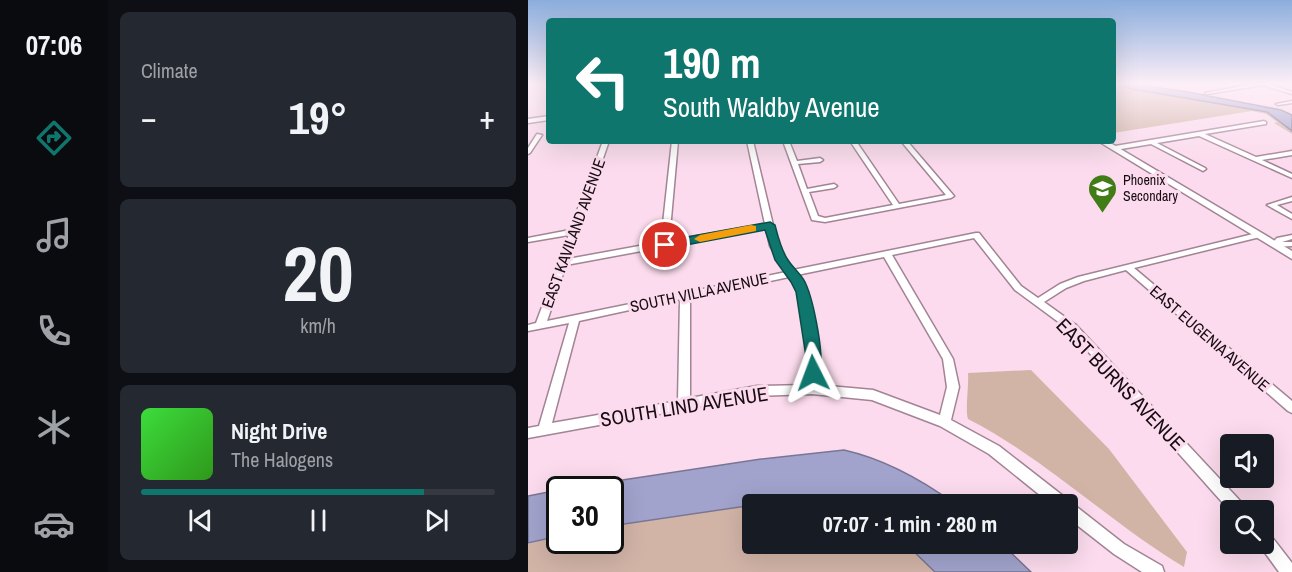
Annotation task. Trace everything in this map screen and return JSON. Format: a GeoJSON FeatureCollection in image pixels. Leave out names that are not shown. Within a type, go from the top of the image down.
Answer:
{"type":"FeatureCollection","features":[{"type":"Feature","properties":{"kind":"street"},"geometry":{"type":"LineString","coordinates":[[528,121],[546,119]]}},
{"type":"Feature","properties":{"kind":"street"},"geometry":{"type":"LineString","coordinates":[[1114,148],[1263,123]]}},
{"type":"Feature","properties":{"kind":"street"},"geometry":{"type":"LineString","coordinates":[[1200,134],[1292,176]]}},
{"type":"Feature","properties":{"kind":"street"},"geometry":{"type":"LineString","coordinates":[[528,136],[539,135],[528,152]]}},
{"type":"Feature","properties":{"kind":"street"},"geometry":{"type":"LineString","coordinates":[[1152,142],[1203,169]]}},
{"type":"Feature","properties":{"kind":"street","name":"EAST KAVILAND AVENUE"},"geometry":{"type":"LineString","coordinates":[[540,326],[605,144]]}},
{"type":"Feature","properties":{"kind":"street"},"geometry":{"type":"LineString","coordinates":[[665,245],[675,144]]}},
{"type":"Feature","properties":{"kind":"street"},"geometry":{"type":"LineString","coordinates":[[751,144],[774,246],[802,292],[814,357],[812,389]]}},
{"type":"Feature","properties":{"kind":"street"},"geometry":{"type":"LineString","coordinates":[[787,144],[815,218],[819,220],[898,207],[961,192]]}},
{"type":"Feature","properties":{"kind":"street"},"geometry":{"type":"LineString","coordinates":[[855,144],[898,207]]}},
{"type":"Feature","properties":{"kind":"street"},"geometry":{"type":"LineString","coordinates":[[907,144],[951,195]]}},
{"type":"Feature","properties":{"kind":"street"},"geometry":{"type":"LineString","coordinates":[[1107,144],[1292,256]]}},
{"type":"Feature","properties":{"kind":"street"},"geometry":{"type":"LineString","coordinates":[[1257,159],[1292,153]]}},
{"type":"Feature","properties":{"kind":"street"},"geometry":{"type":"LineString","coordinates":[[795,163],[820,160]]}},
{"type":"Feature","properties":{"kind":"street"},"geometry":{"type":"LineString","coordinates":[[805,191],[834,186]]}},
{"type":"Feature","properties":{"kind":"street"},"geometry":{"type":"LineString","coordinates":[[1292,199],[1271,205],[1292,217]]}},
{"type":"Feature","properties":{"kind":"street"},"geometry":{"type":"LineString","coordinates":[[562,263],[770,225]]}},
{"type":"Feature","properties":{"kind":"street"},"geometry":{"type":"LineString","coordinates":[[528,240],[573,232]]}},
{"type":"Feature","properties":{"kind":"street"},"geometry":{"type":"LineString","coordinates":[[1038,302],[1063,286],[1257,235]]}},
{"type":"Feature","properties":{"kind":"street","name":"SOUTH VILLA AVENUE"},"geometry":{"type":"LineString","coordinates":[[528,328],[976,236]]}},
{"type":"Feature","properties":{"kind":"street","name":"EAST BURNS AVENUE"},"geometry":{"type":"LineString","coordinates":[[976,236],[1018,288],[1072,327],[1230,500]]}},
{"type":"Feature","properties":{"kind":"street"},"geometry":{"type":"LineString","coordinates":[[1274,245],[1280,240],[1292,237]]}},
{"type":"Feature","properties":{"kind":"street"},"geometry":{"type":"LineString","coordinates":[[1274,245],[1292,244]]}},
{"type":"Feature","properties":{"kind":"street"},"geometry":{"type":"LineString","coordinates":[[887,254],[948,358],[953,387],[944,422]]}},
{"type":"Feature","properties":{"kind":"street","name":"EAST EUGENIA AVENUE"},"geometry":{"type":"LineString","coordinates":[[1128,268],[1292,408]]}},
{"type":"Feature","properties":{"kind":"street"},"geometry":{"type":"LineString","coordinates":[[684,405],[685,296]]}},
{"type":"Feature","properties":{"kind":"street"},"geometry":{"type":"LineString","coordinates":[[544,429],[575,318]]}},
{"type":"Feature","properties":{"kind":"street","name":"SOUTH LIND AVENUE"},"geometry":{"type":"LineString","coordinates":[[528,433],[757,391],[812,389],[873,395],[944,422],[994,450],[1049,494]]}},
{"type":"Feature","properties":{"kind":"street"},"geometry":{"type":"LineString","coordinates":[[1078,517],[1119,549],[1156,572]]}},
{"type":"Feature","properties":{"kind":"street"},"geometry":{"type":"LineString","coordinates":[[1274,552],[1289,572]]}},
{"type":"Feature","properties":{"kind":"shaded area"},"geometry":{"type":"Polygon","coordinates":[[[1116,111],[1260,111],[1267,112],[1292,131],[1292,134],[1274,123],[1277,122],[1266,114],[1252,111],[1116,133],[1116,111]]]}},
{"type":"Feature","properties":{"kind":"shaded area"},"geometry":{"type":"Polygon","coordinates":[[[1031,370],[1109,449],[1187,552],[1184,567],[1130,531],[1024,453],[968,419],[968,373],[1031,370]]]}},
{"type":"Feature","properties":{"kind":"shaded area"},"geometry":{"type":"Polygon","coordinates":[[[742,507],[742,554],[916,554],[935,572],[528,572],[528,544],[546,539],[546,554],[624,554],[624,524],[742,507]]]}},
{"type":"Feature","properties":{"kind":"water"},"geometry":{"type":"Polygon","coordinates":[[[1259,111],[1283,111],[1292,115],[1292,131],[1267,112],[1259,111]]]}},
{"type":"Feature","properties":{"kind":"water"},"geometry":{"type":"Polygon","coordinates":[[[844,450],[902,471],[940,494],[742,494],[742,507],[624,524],[624,480],[761,459],[844,450]]]}},
{"type":"Feature","properties":{"kind":"water"},"geometry":{"type":"Polygon","coordinates":[[[546,493],[546,539],[528,543],[528,496],[546,493]]]}},
{"type":"Feature","properties":{"kind":"water"},"geometry":{"type":"Polygon","coordinates":[[[916,554],[1012,554],[1031,572],[935,572],[916,554]]]}},
{"type":"Feature","properties":{"kind":"slow traffic"},"geometry":{"type":"LineString","coordinates":[[700,239],[751,229]]}},
{"type":"Feature","properties":{"kind":"place","name":"Phoenix Secondary"},"geometry":{"type":"Point","coordinates":[1102,214]}},
{"type":"Feature","properties":{"kind":"route"},"geometry":{"type":"LineString","coordinates":[[665,245],[770,225],[774,246],[781,260],[798,281],[802,292],[814,357],[813,373]]}}]}
